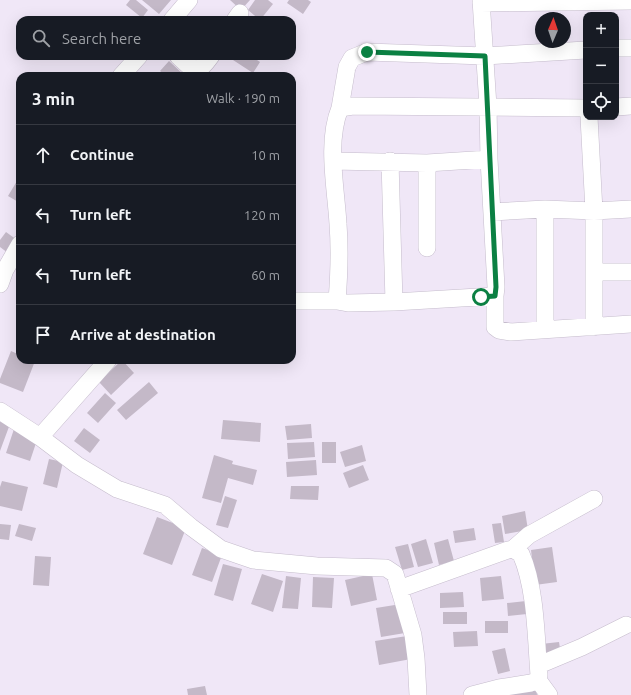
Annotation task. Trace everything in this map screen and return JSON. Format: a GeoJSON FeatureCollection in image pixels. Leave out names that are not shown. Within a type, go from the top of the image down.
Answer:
{"type":"FeatureCollection","features":[{"type":"Feature","properties":{"kind":"street"},"geometry":{"type":"LineString","coordinates":[[175,16],[189,0]]}},
{"type":"Feature","properties":{"kind":"street"},"geometry":{"type":"LineString","coordinates":[[631,1],[481,1],[488,106],[489,160],[496,287],[495,327],[499,330],[511,332],[631,324]]}},
{"type":"Feature","properties":{"kind":"street"},"geometry":{"type":"LineString","coordinates":[[619,48],[631,48]]}},
{"type":"Feature","properties":{"kind":"street"},"geometry":{"type":"LineString","coordinates":[[337,301],[338,226],[333,146],[336,118],[340,108],[347,67],[352,58],[367,52],[485,56],[583,50]]}},
{"type":"Feature","properties":{"kind":"street"},"geometry":{"type":"LineString","coordinates":[[125,72],[136,60]]}},
{"type":"Feature","properties":{"kind":"street"},"geometry":{"type":"LineString","coordinates":[[182,60],[191,68],[200,69],[208,60]]}},
{"type":"Feature","properties":{"kind":"street"},"geometry":{"type":"LineString","coordinates":[[340,108],[353,106],[583,108]]}},
{"type":"Feature","properties":{"kind":"street"},"geometry":{"type":"LineString","coordinates":[[619,107],[631,106]]}},
{"type":"Feature","properties":{"kind":"street"},"geometry":{"type":"LineString","coordinates":[[589,120],[594,211],[594,327]]}},
{"type":"Feature","properties":{"kind":"street"},"geometry":{"type":"LineString","coordinates":[[334,161],[390,161],[427,163],[489,160]]}},
{"type":"Feature","properties":{"kind":"street"},"geometry":{"type":"LineString","coordinates":[[390,161],[394,302]]}},
{"type":"Feature","properties":{"kind":"street"},"geometry":{"type":"LineString","coordinates":[[427,163],[427,248]]}},
{"type":"Feature","properties":{"kind":"street"},"geometry":{"type":"LineString","coordinates":[[492,212],[545,210],[594,211],[631,209]]}},
{"type":"Feature","properties":{"kind":"street"},"geometry":{"type":"LineString","coordinates":[[545,210],[545,330]]}},
{"type":"Feature","properties":{"kind":"street"},"geometry":{"type":"LineString","coordinates":[[2,272],[16,250]]}},
{"type":"Feature","properties":{"kind":"street"},"geometry":{"type":"LineString","coordinates":[[595,272],[631,272]]}},
{"type":"Feature","properties":{"kind":"street"},"geometry":{"type":"LineString","coordinates":[[296,301],[337,301],[348,303],[394,302],[495,296]]}},
{"type":"Feature","properties":{"kind":"street"},"geometry":{"type":"LineString","coordinates":[[40,437],[104,364]]}},
{"type":"Feature","properties":{"kind":"street"},"geometry":{"type":"LineString","coordinates":[[0,411],[40,437],[77,465],[117,489],[165,505],[220,549],[253,560],[317,566],[386,568],[395,574],[413,635],[418,695]]}},
{"type":"Feature","properties":{"kind":"street"},"geometry":{"type":"LineString","coordinates":[[399,589],[513,549],[529,535],[594,499]]}},
{"type":"Feature","properties":{"kind":"street"},"geometry":{"type":"LineString","coordinates":[[513,549],[521,554],[528,574],[534,607],[538,672],[549,695]]}},
{"type":"Feature","properties":{"kind":"street"},"geometry":{"type":"LineString","coordinates":[[472,695],[499,688],[531,683],[538,672],[582,647],[626,625]]}},
{"type":"Feature","properties":{"kind":"building"},"geometry":{"type":"Polygon","coordinates":[[[130,0],[136,0],[148,10],[144,16],[140,16],[126,5],[130,0]]]}},
{"type":"Feature","properties":{"kind":"building"},"geometry":{"type":"Polygon","coordinates":[[[142,0],[171,0],[159,14],[142,0]]]}},
{"type":"Feature","properties":{"kind":"building"},"geometry":{"type":"Polygon","coordinates":[[[230,0],[250,0],[241,10],[230,0]]]}},
{"type":"Feature","properties":{"kind":"building"},"geometry":{"type":"Polygon","coordinates":[[[255,0],[268,0],[273,4],[263,16],[255,16],[248,10],[255,0]]]}},
{"type":"Feature","properties":{"kind":"building"},"geometry":{"type":"Polygon","coordinates":[[[289,0],[308,0],[311,2],[303,14],[287,3],[289,0]]]}},
{"type":"Feature","properties":{"kind":"building"},"geometry":{"type":"Polygon","coordinates":[[[233,60],[257,60],[260,62],[254,72],[233,60]]]}},
{"type":"Feature","properties":{"kind":"building"},"geometry":{"type":"Polygon","coordinates":[[[169,61],[181,72],[161,72],[160,71],[169,61]]]}},
{"type":"Feature","properties":{"kind":"building"},"geometry":{"type":"Polygon","coordinates":[[[16,183],[16,201],[8,196],[16,183]]]}},
{"type":"Feature","properties":{"kind":"building"},"geometry":{"type":"Polygon","coordinates":[[[6,232],[16,239],[16,241],[8,253],[0,247],[0,240],[6,232]]]}},
{"type":"Feature","properties":{"kind":"building"},"geometry":{"type":"Polygon","coordinates":[[[11,351],[16,353],[16,364],[34,364],[23,392],[0,383],[0,379],[11,351]]]}},
{"type":"Feature","properties":{"kind":"building"},"geometry":{"type":"Polygon","coordinates":[[[118,364],[126,364],[134,373],[111,395],[99,382],[118,364]]]}},
{"type":"Feature","properties":{"kind":"building"},"geometry":{"type":"Polygon","coordinates":[[[149,382],[158,393],[126,420],[117,410],[149,382]]]}},
{"type":"Feature","properties":{"kind":"building"},"geometry":{"type":"Polygon","coordinates":[[[105,393],[116,403],[98,423],[87,413],[105,393]]]}},
{"type":"Feature","properties":{"kind":"building"},"geometry":{"type":"Polygon","coordinates":[[[223,420],[261,423],[260,442],[221,439],[223,420]]]}},
{"type":"Feature","properties":{"kind":"building"},"geometry":{"type":"Polygon","coordinates":[[[0,421],[10,424],[0,451],[0,421]]]}},
{"type":"Feature","properties":{"kind":"building"},"geometry":{"type":"Polygon","coordinates":[[[311,424],[312,438],[287,440],[285,426],[311,424]]]}},
{"type":"Feature","properties":{"kind":"building"},"geometry":{"type":"Polygon","coordinates":[[[84,428],[100,440],[90,453],[74,441],[84,428]]]}},
{"type":"Feature","properties":{"kind":"building"},"geometry":{"type":"Polygon","coordinates":[[[14,429],[38,437],[30,461],[6,453],[14,429]]]}},
{"type":"Feature","properties":{"kind":"building"},"geometry":{"type":"Polygon","coordinates":[[[314,442],[315,457],[288,459],[287,443],[314,442]]]}},
{"type":"Feature","properties":{"kind":"building"},"geometry":{"type":"Polygon","coordinates":[[[322,442],[336,442],[336,463],[322,463],[322,442]]]}},
{"type":"Feature","properties":{"kind":"building"},"geometry":{"type":"Polygon","coordinates":[[[362,445],[366,461],[345,467],[340,452],[362,445]]]}},
{"type":"Feature","properties":{"kind":"building"},"geometry":{"type":"Polygon","coordinates":[[[214,455],[233,461],[232,464],[257,470],[253,485],[228,478],[221,503],[202,498],[214,455]]]}},
{"type":"Feature","properties":{"kind":"building"},"geometry":{"type":"Polygon","coordinates":[[[49,459],[63,462],[57,488],[43,484],[49,459]]]}},
{"type":"Feature","properties":{"kind":"building"},"geometry":{"type":"Polygon","coordinates":[[[316,460],[317,475],[287,477],[286,462],[316,460]]]}},
{"type":"Feature","properties":{"kind":"building"},"geometry":{"type":"Polygon","coordinates":[[[363,465],[369,480],[349,488],[343,473],[363,465]]]}},
{"type":"Feature","properties":{"kind":"building"},"geometry":{"type":"Polygon","coordinates":[[[2,481],[28,487],[22,511],[0,506],[0,487],[2,481]]]}},
{"type":"Feature","properties":{"kind":"building"},"geometry":{"type":"Polygon","coordinates":[[[291,486],[319,486],[318,500],[290,499],[291,486]]]}},
{"type":"Feature","properties":{"kind":"building"},"geometry":{"type":"Polygon","coordinates":[[[225,496],[237,500],[228,528],[216,525],[225,496]]]}},
{"type":"Feature","properties":{"kind":"building"},"geometry":{"type":"Polygon","coordinates":[[[525,511],[528,530],[505,534],[502,516],[525,511]]]}},
{"type":"Feature","properties":{"kind":"building"},"geometry":{"type":"Polygon","coordinates":[[[157,517],[186,528],[172,565],[143,554],[157,517]]]}},
{"type":"Feature","properties":{"kind":"building"},"geometry":{"type":"Polygon","coordinates":[[[501,523],[504,542],[495,543],[492,524],[501,523]]]}},
{"type":"Feature","properties":{"kind":"building"},"geometry":{"type":"Polygon","coordinates":[[[0,524],[11,525],[9,540],[0,539],[0,524]]]}},
{"type":"Feature","properties":{"kind":"building"},"geometry":{"type":"Polygon","coordinates":[[[19,524],[36,528],[32,541],[15,536],[19,524]]]}},
{"type":"Feature","properties":{"kind":"building"},"geometry":{"type":"Polygon","coordinates":[[[474,528],[476,540],[455,543],[453,531],[474,528]]]}},
{"type":"Feature","properties":{"kind":"building"},"geometry":{"type":"Polygon","coordinates":[[[426,539],[433,563],[418,567],[411,544],[426,539]]]}},
{"type":"Feature","properties":{"kind":"building"},"geometry":{"type":"Polygon","coordinates":[[[448,539],[454,561],[439,565],[434,543],[448,539]]]}},
{"type":"Feature","properties":{"kind":"building"},"geometry":{"type":"Polygon","coordinates":[[[408,544],[414,567],[402,570],[395,547],[408,544]]]}},
{"type":"Feature","properties":{"kind":"building"},"geometry":{"type":"Polygon","coordinates":[[[552,547],[557,582],[535,585],[531,550],[552,547]]]}},
{"type":"Feature","properties":{"kind":"building"},"geometry":{"type":"Polygon","coordinates":[[[202,548],[222,555],[212,582],[192,575],[202,548]]]}},
{"type":"Feature","properties":{"kind":"building"},"geometry":{"type":"Polygon","coordinates":[[[35,556],[51,557],[49,586],[33,585],[35,556]]]}},
{"type":"Feature","properties":{"kind":"building"},"geometry":{"type":"Polygon","coordinates":[[[223,564],[242,569],[233,601],[214,595],[223,564]]]}},
{"type":"Feature","properties":{"kind":"building"},"geometry":{"type":"Polygon","coordinates":[[[262,574],[283,581],[273,612],[251,604],[262,574]]]}},
{"type":"Feature","properties":{"kind":"building"},"geometry":{"type":"Polygon","coordinates":[[[372,574],[377,600],[351,606],[345,580],[372,574]]]}},
{"type":"Feature","properties":{"kind":"building"},"geometry":{"type":"Polygon","coordinates":[[[286,576],[301,578],[298,609],[282,608],[286,576]]]}},
{"type":"Feature","properties":{"kind":"building"},"geometry":{"type":"Polygon","coordinates":[[[501,576],[504,599],[482,601],[480,578],[501,576]]]}},
{"type":"Feature","properties":{"kind":"building"},"geometry":{"type":"Polygon","coordinates":[[[313,577],[334,578],[332,608],[312,607],[313,577]]]}},
{"type":"Feature","properties":{"kind":"building"},"geometry":{"type":"Polygon","coordinates":[[[463,592],[464,607],[440,608],[440,593],[463,592]]]}},
{"type":"Feature","properties":{"kind":"building"},"geometry":{"type":"Polygon","coordinates":[[[526,601],[527,614],[508,616],[507,603],[526,601]]]}},
{"type":"Feature","properties":{"kind":"building"},"geometry":{"type":"Polygon","coordinates":[[[401,604],[405,633],[381,637],[376,608],[401,604]]]}},
{"type":"Feature","properties":{"kind":"building"},"geometry":{"type":"Polygon","coordinates":[[[443,612],[467,612],[467,624],[443,624],[443,612]]]}},
{"type":"Feature","properties":{"kind":"building"},"geometry":{"type":"Polygon","coordinates":[[[485,621],[508,621],[508,633],[485,633],[485,621]]]}},
{"type":"Feature","properties":{"kind":"building"},"geometry":{"type":"Polygon","coordinates":[[[477,631],[478,646],[454,647],[453,632],[477,631]]]}},
{"type":"Feature","properties":{"kind":"building"},"geometry":{"type":"Polygon","coordinates":[[[407,636],[411,659],[379,665],[375,641],[407,636]]]}},
{"type":"Feature","properties":{"kind":"building"},"geometry":{"type":"Polygon","coordinates":[[[559,642],[561,655],[542,657],[541,644],[559,642]]]}},
{"type":"Feature","properties":{"kind":"building"},"geometry":{"type":"Polygon","coordinates":[[[505,648],[510,671],[498,674],[492,651],[505,648]]]}},
{"type":"Feature","properties":{"kind":"building"},"geometry":{"type":"Polygon","coordinates":[[[205,686],[207,695],[188,695],[187,689],[205,686]]]}},
{"type":"Feature","properties":{"kind":"building"},"geometry":{"type":"Polygon","coordinates":[[[536,688],[537,695],[510,695],[510,690],[536,688]]]}},
{"type":"Feature","properties":{"kind":"route"},"geometry":{"type":"LineString","coordinates":[[367,52],[485,56],[496,287],[495,296],[481,297]]}}]}
